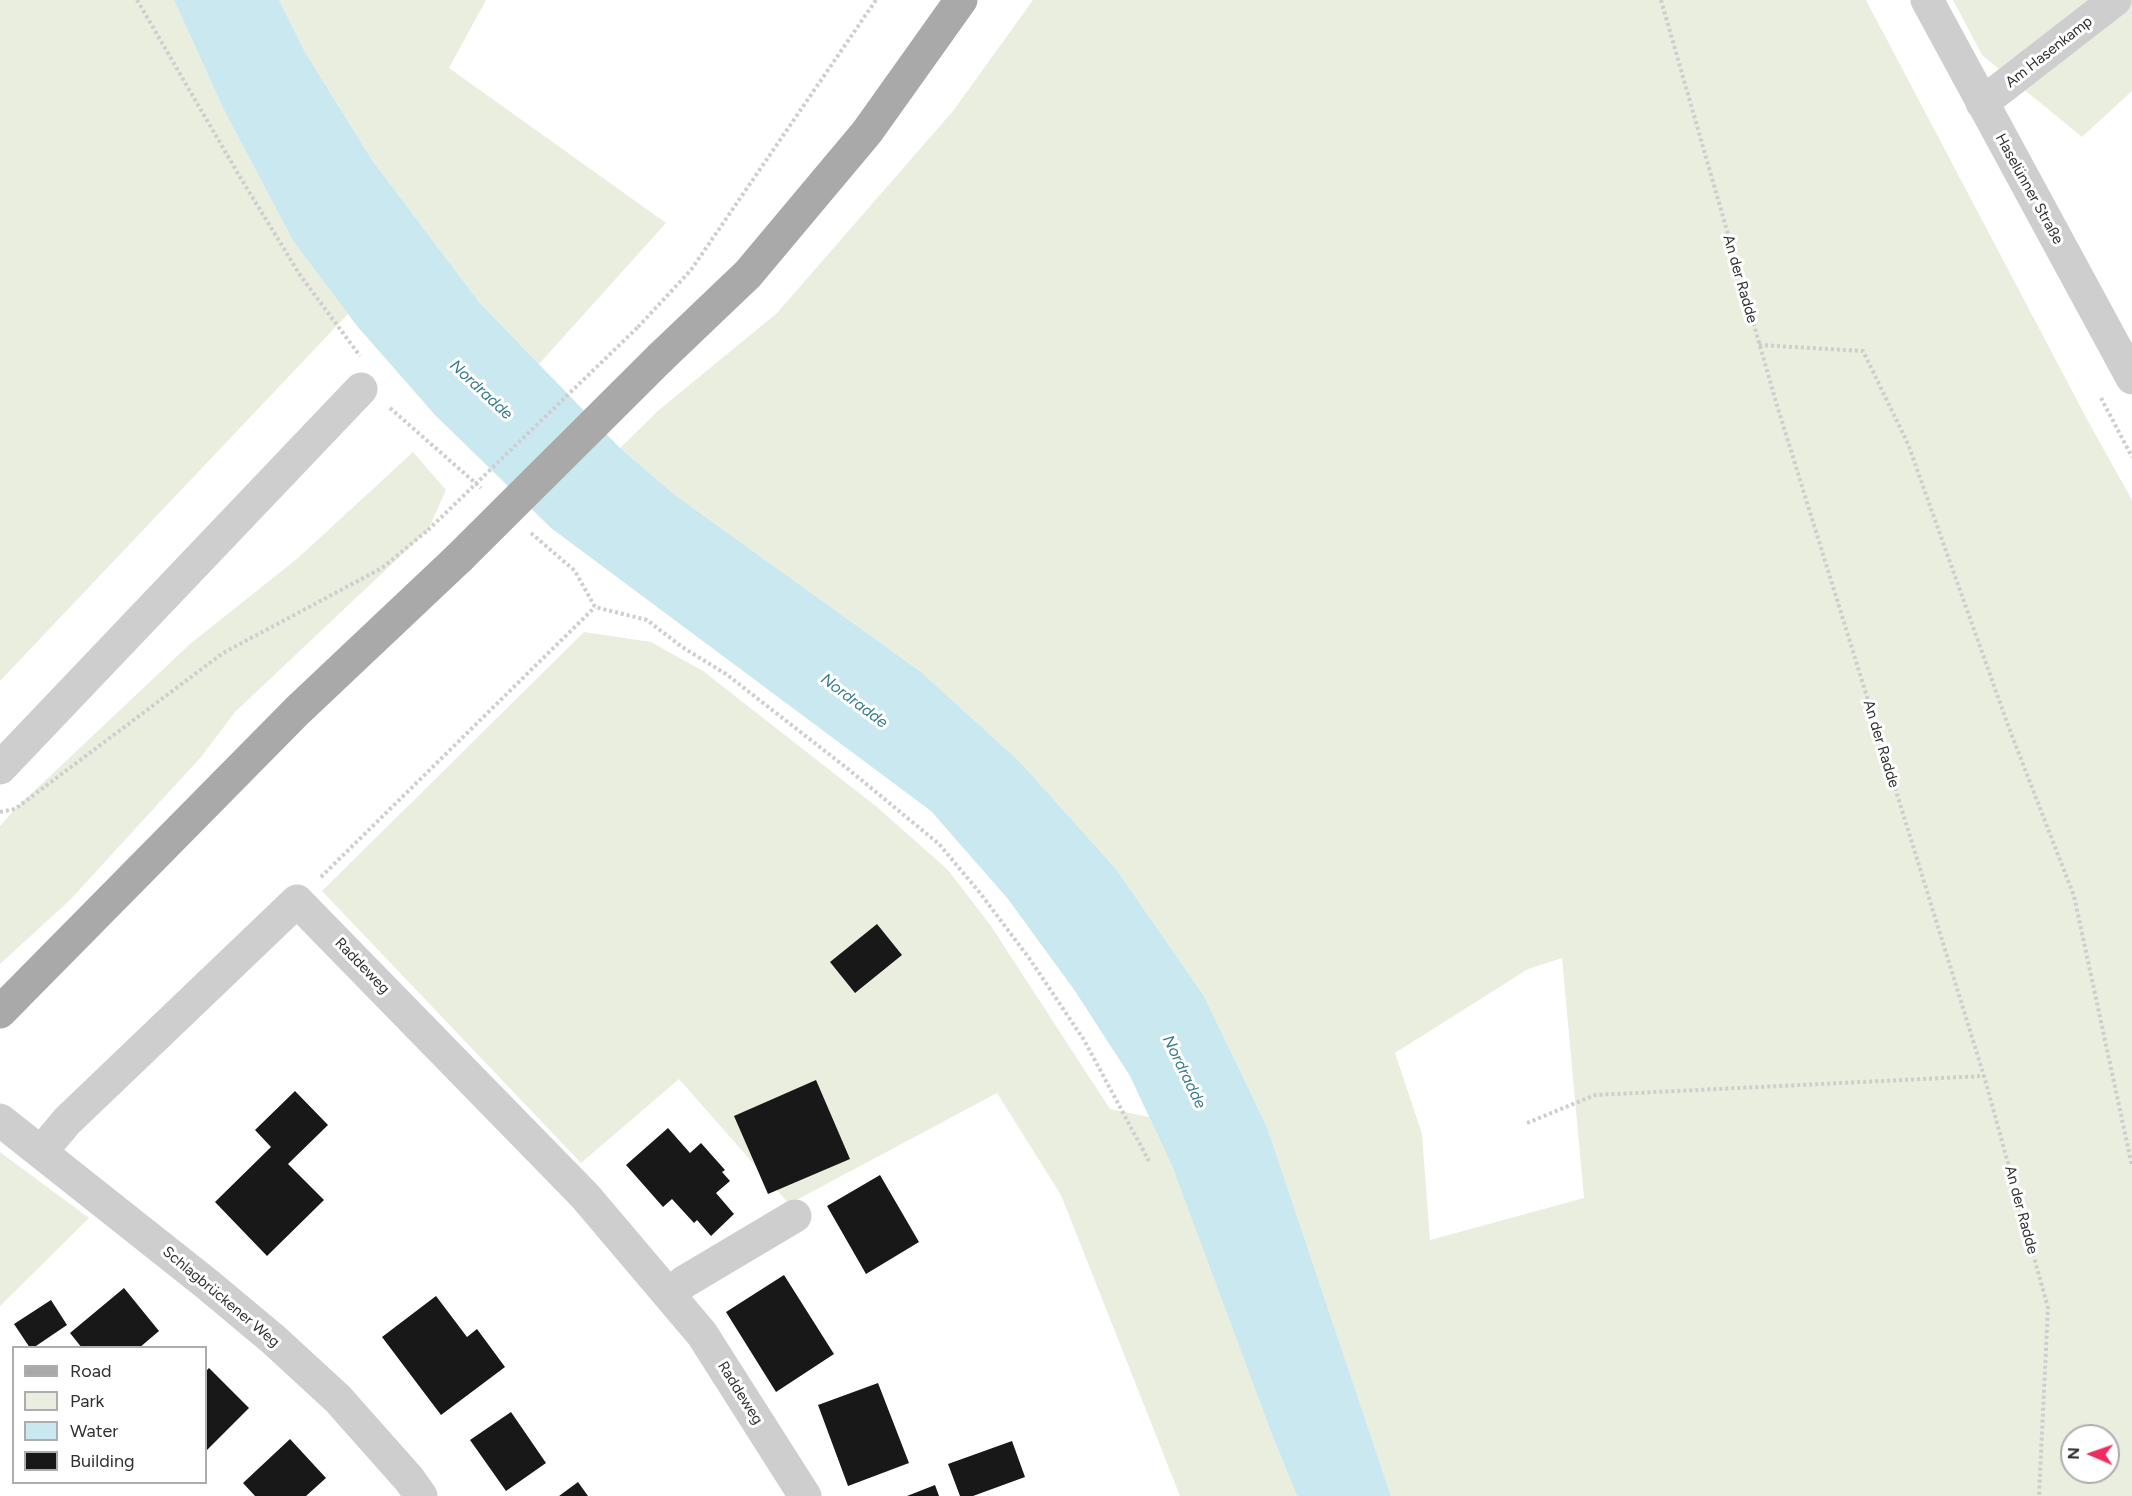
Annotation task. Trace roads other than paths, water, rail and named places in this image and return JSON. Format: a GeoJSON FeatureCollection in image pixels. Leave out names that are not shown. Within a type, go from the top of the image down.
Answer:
{"type":"FeatureCollection","features":[{"type":"Feature","properties":{"kind":"main road"},"geometry":{"type":"LineString","coordinates":[[5,1007],[297,711],[459,558],[755,265],[867,132],[961,0]]}},
{"type":"Feature","properties":{"kind":"street","name":"Haselünner Straße"},"geometry":{"type":"LineString","coordinates":[[1927,0],[2132,378]]}},
{"type":"Feature","properties":{"kind":"street","name":"Am Hasenkamp"},"geometry":{"type":"LineString","coordinates":[[1982,103],[2115,0]]}},
{"type":"Feature","properties":{"kind":"street"},"geometry":{"type":"LineString","coordinates":[[0,768],[362,389]]}},
{"type":"Feature","properties":{"kind":"street","name":"Raddeweg"},"geometry":{"type":"LineString","coordinates":[[41,1152],[67,1121],[297,901],[585,1196],[702,1334],[805,1496]]}},
{"type":"Feature","properties":{"kind":"street","name":"Schlagbrückener Weg"},"geometry":{"type":"LineString","coordinates":[[0,1120],[274,1340],[338,1399],[409,1479],[421,1496]]}},
{"type":"Feature","properties":{"kind":"street"},"geometry":{"type":"LineString","coordinates":[[669,1295],[684,1282],[795,1216]]}},
{"type":"Feature","properties":{"kind":"water","name":"Nordradde"},"geometry":{"type":"Polygon","coordinates":[[[174,0],[279,0],[305,52],[372,160],[479,302],[620,448],[675,495],[921,672],[1020,762],[1116,869],[1204,996],[1267,1127],[1391,1496],[1297,1496],[1172,1166],[1130,1076],[1075,991],[1008,899],[931,811],[551,528],[435,415],[357,326],[293,241],[223,108],[174,0]]]}}]}
